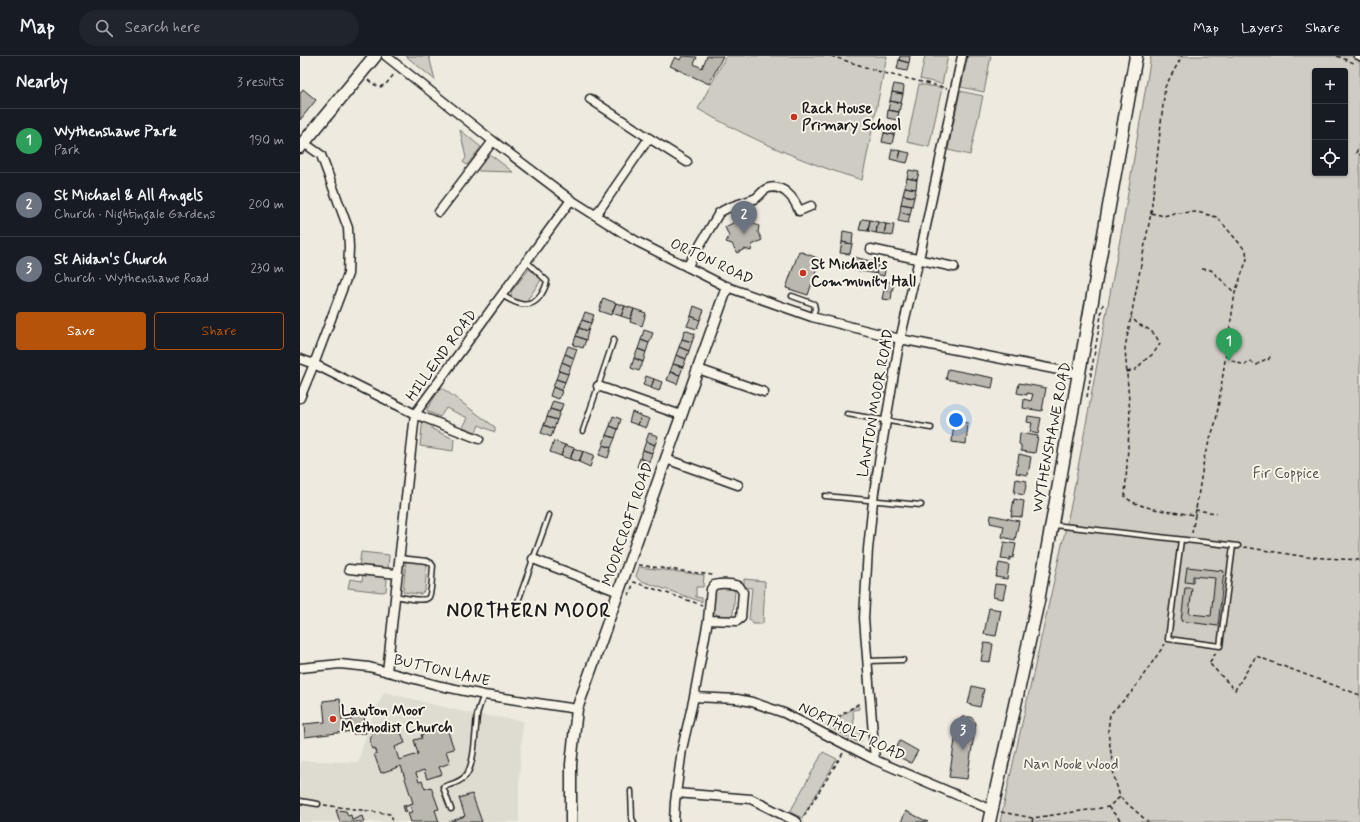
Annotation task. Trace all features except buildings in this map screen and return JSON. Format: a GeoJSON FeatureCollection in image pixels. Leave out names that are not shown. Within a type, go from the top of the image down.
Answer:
{"type":"FeatureCollection","features":[{"type":"Feature","properties":{"kind":"main road"},"geometry":{"type":"LineString","coordinates":[[302,145],[374,56]]}},
{"type":"Feature","properties":{"kind":"main road","name":"WYTHENSHAWE ROAD"},"geometry":{"type":"LineString","coordinates":[[993,815],[1038,601],[1136,56]]}},
{"type":"Feature","properties":{"kind":"street","name":"ORTON ROAD"},"geometry":{"type":"LineString","coordinates":[[386,56],[493,141],[571,200],[636,240],[727,287],[812,317],[900,339],[1079,374]]}},
{"type":"Feature","properties":{"kind":"street","name":"LAWTON MOOR ROAD"},"geometry":{"type":"LineString","coordinates":[[875,760],[866,661],[864,618],[873,501],[885,421],[900,339],[919,259],[962,56]]}},
{"type":"Feature","properties":{"kind":"street"},"geometry":{"type":"LineString","coordinates":[[590,99],[687,162]]}},
{"type":"Feature","properties":{"kind":"street"},"geometry":{"type":"LineString","coordinates":[[596,215],[649,138]]}},
{"type":"Feature","properties":{"kind":"street"},"geometry":{"type":"LineString","coordinates":[[439,212],[493,141]]}},
{"type":"Feature","properties":{"kind":"street"},"geometry":{"type":"LineString","coordinates":[[300,398],[348,274],[349,247],[348,228],[321,155],[302,145]]}},
{"type":"Feature","properties":{"kind":"street"},"geometry":{"type":"LineString","coordinates":[[687,267],[719,213],[726,208],[756,198],[766,189],[778,188],[789,194],[796,202],[799,211],[811,206]]}},
{"type":"Feature","properties":{"kind":"street","name":"HILLEND ROAD"},"geometry":{"type":"LineString","coordinates":[[388,672],[415,414],[571,200]]}},
{"type":"Feature","properties":{"kind":"street"},"geometry":{"type":"LineString","coordinates":[[871,249],[954,267]]}},
{"type":"Feature","properties":{"kind":"street","name":"MOORCROFT ROAD"},"geometry":{"type":"LineString","coordinates":[[571,822],[571,764],[577,709],[727,287]]}},
{"type":"Feature","properties":{"kind":"street"},"geometry":{"type":"LineString","coordinates":[[300,359],[314,364],[415,414],[479,439]]}},
{"type":"Feature","properties":{"kind":"street"},"geometry":{"type":"LineString","coordinates":[[698,369],[764,392]]}},
{"type":"Feature","properties":{"kind":"street"},"geometry":{"type":"LineString","coordinates":[[598,386],[681,416]]}},
{"type":"Feature","properties":{"kind":"street"},"geometry":{"type":"LineString","coordinates":[[666,459],[738,485]]}},
{"type":"Feature","properties":{"kind":"street"},"geometry":{"type":"LineString","coordinates":[[533,559],[619,592]]}},
{"type":"Feature","properties":{"kind":"street"},"geometry":{"type":"LineString","coordinates":[[350,569],[398,574]]}},
{"type":"Feature","properties":{"kind":"street"},"geometry":{"type":"LineString","coordinates":[[674,822],[682,749],[694,697],[708,620],[711,589],[714,585],[722,583],[729,583],[738,586],[743,592],[741,618],[737,622],[708,620]]}},
{"type":"Feature","properties":{"kind":"street","name":"BUTTON LANE"},"geometry":{"type":"LineString","coordinates":[[300,668],[340,664],[369,667],[441,686],[484,695],[577,709]]}},
{"type":"Feature","properties":{"kind":"street","name":"NORTHOLT ROAD"},"geometry":{"type":"LineString","coordinates":[[694,697],[737,699],[752,702],[784,713],[875,760],[993,815]]}},
{"type":"Feature","properties":{"kind":"street"},"geometry":{"type":"LineString","coordinates":[[676,793],[751,798],[797,822]]}},
{"type":"Feature","properties":{"kind":"lane"},"geometry":{"type":"LineString","coordinates":[[1356,56],[1360,58]]}},
{"type":"Feature","properties":{"kind":"lane"},"geometry":{"type":"LineString","coordinates":[[502,295],[511,301],[520,304],[530,304],[536,302],[546,286],[547,281],[526,262]]}},
{"type":"Feature","properties":{"kind":"lane"},"geometry":{"type":"LineString","coordinates":[[792,296],[814,304],[815,309],[812,317]]}},
{"type":"Feature","properties":{"kind":"lane"},"geometry":{"type":"LineString","coordinates":[[582,431],[614,339]]}},
{"type":"Feature","properties":{"kind":"lane"},"geometry":{"type":"LineString","coordinates":[[847,414],[931,428]]}},
{"type":"Feature","properties":{"kind":"lane"},"geometry":{"type":"LineString","coordinates":[[825,496],[921,505]]}},
{"type":"Feature","properties":{"kind":"lane"},"geometry":{"type":"LineString","coordinates":[[516,607],[548,515]]}},
{"type":"Feature","properties":{"kind":"lane"},"geometry":{"type":"LineString","coordinates":[[1051,525],[1238,546]]}},
{"type":"Feature","properties":{"kind":"lane"},"geometry":{"type":"LineString","coordinates":[[1181,540],[1168,639],[1220,646],[1233,546]]}},
{"type":"Feature","properties":{"kind":"lane"},"geometry":{"type":"LineString","coordinates":[[395,596],[420,600],[426,599],[430,592],[431,563],[427,561],[400,558]]}},
{"type":"Feature","properties":{"kind":"lane"},"geometry":{"type":"LineString","coordinates":[[866,661],[903,660]]}},
{"type":"Feature","properties":{"kind":"lane"},"geometry":{"type":"LineString","coordinates":[[451,809],[443,787],[462,778],[470,766],[477,715],[484,695]]}},
{"type":"Feature","properties":{"kind":"lane"},"geometry":{"type":"LineString","coordinates":[[631,791],[632,819],[634,822]]}},
{"type":"Feature","properties":{"kind":"lane"},"geometry":{"type":"LineString","coordinates":[[300,801],[318,804]]}},
{"type":"Feature","properties":{"kind":"path"},"geometry":{"type":"LineString","coordinates":[[831,56],[884,73],[955,90]]}},
{"type":"Feature","properties":{"kind":"path"},"geometry":{"type":"LineString","coordinates":[[1182,56],[1165,87],[1151,213],[1125,348],[1130,414],[1125,497],[1131,502],[1140,505],[1195,515]]}},
{"type":"Feature","properties":{"kind":"path"},"geometry":{"type":"LineString","coordinates":[[1337,56],[1354,64]]}},
{"type":"Feature","properties":{"kind":"path"},"geometry":{"type":"LineString","coordinates":[[361,73],[373,84],[380,86],[386,84],[400,67]]}},
{"type":"Feature","properties":{"kind":"path"},"geometry":{"type":"LineString","coordinates":[[1360,144],[1356,153],[1360,155]]}},
{"type":"Feature","properties":{"kind":"path"},"geometry":{"type":"LineString","coordinates":[[1151,213],[1164,216],[1174,213],[1197,212],[1218,217],[1246,251],[1247,259],[1235,292],[1216,421],[1205,454],[1192,533]]}},
{"type":"Feature","properties":{"kind":"path"},"geometry":{"type":"LineString","coordinates":[[1202,269],[1211,270],[1235,292]]}},
{"type":"Feature","properties":{"kind":"path"},"geometry":{"type":"LineString","coordinates":[[1127,372],[1135,370],[1145,360],[1154,354],[1160,344],[1156,336],[1150,330],[1138,324],[1131,316]]}},
{"type":"Feature","properties":{"kind":"path"},"geometry":{"type":"LineString","coordinates":[[1226,356],[1245,365],[1249,361],[1257,365],[1266,359],[1268,360],[1272,354]]}},
{"type":"Feature","properties":{"kind":"path"},"geometry":{"type":"LineString","coordinates":[[1195,510],[1217,513]]}},
{"type":"Feature","properties":{"kind":"path"},"geometry":{"type":"LineString","coordinates":[[1238,546],[1307,557],[1360,560]]}},
{"type":"Feature","properties":{"kind":"path"},"geometry":{"type":"LineString","coordinates":[[629,564],[712,575],[722,583]]}},
{"type":"Feature","properties":{"kind":"path"},"geometry":{"type":"LineString","coordinates":[[619,592],[629,595],[634,582],[709,607]]}},
{"type":"Feature","properties":{"kind":"path"},"geometry":{"type":"LineString","coordinates":[[1148,822],[1120,797],[1114,776],[1108,731],[1110,714],[1131,693],[1168,639]]}},
{"type":"Feature","properties":{"kind":"path"},"geometry":{"type":"LineString","coordinates":[[1220,646],[1209,663],[1235,690],[1256,656],[1360,695]]}},
{"type":"Feature","properties":{"kind":"path"},"geometry":{"type":"LineString","coordinates":[[821,731],[826,725],[869,697]]}},
{"type":"Feature","properties":{"kind":"path"},"geometry":{"type":"LineString","coordinates":[[801,822],[847,746]]}},
{"type":"Feature","properties":{"kind":"path"},"geometry":{"type":"LineString","coordinates":[[993,815],[1033,818],[1108,807],[1120,797]]}},
{"type":"Feature","properties":{"kind":"path"},"geometry":{"type":"LineString","coordinates":[[318,804],[391,814],[393,822]]}},
{"type":"Feature","properties":{"kind":"path"},"geometry":{"type":"LineString","coordinates":[[1108,807],[1122,822]]}},
{"type":"Feature","properties":{"kind":"path"},"geometry":{"type":"LineString","coordinates":[[1032,822],[1033,818]]}},
{"type":"Feature","properties":{"kind":"shaded area"},"geometry":{"type":"Polygon","coordinates":[[[384,692],[468,713],[523,721],[519,781],[519,822],[300,822],[300,761],[358,762],[372,717],[384,692]]]}},
{"type":"Feature","properties":{"kind":"green space"},"geometry":{"type":"Polygon","coordinates":[[[406,56],[429,56],[435,80],[406,56]]]}},
{"type":"Feature","properties":{"kind":"green space","name":"Rack House Primary School"},"geometry":{"type":"Polygon","coordinates":[[[726,56],[887,56],[862,180],[820,166],[778,149],[698,109],[726,56]]]}},
{"type":"Feature","properties":{"kind":"green space"},"geometry":{"type":"Polygon","coordinates":[[[925,56],[948,56],[942,84],[920,79],[925,56]]]}},
{"type":"Feature","properties":{"kind":"green space"},"geometry":{"type":"Polygon","coordinates":[[[968,56],[991,56],[984,92],[961,87],[968,56]]]}},
{"type":"Feature","properties":{"kind":"green space"},"geometry":{"type":"Polygon","coordinates":[[[1151,56],[1360,56],[1360,822],[1000,822],[1072,500],[1123,223],[1151,56]]]}},
{"type":"Feature","properties":{"kind":"green space"},"geometry":{"type":"Polygon","coordinates":[[[919,84],[942,88],[929,147],[907,142],[919,84]]]}},
{"type":"Feature","properties":{"kind":"green space"},"geometry":{"type":"Polygon","coordinates":[[[960,91],[983,96],[970,155],[948,150],[960,91]]]}},
{"type":"Feature","properties":{"kind":"green space"},"geometry":{"type":"Polygon","coordinates":[[[460,130],[481,147],[467,165],[463,162],[466,158],[460,130]]]}},
{"type":"Feature","properties":{"kind":"green space"},"geometry":{"type":"Polygon","coordinates":[[[487,152],[513,172],[479,171],[474,167],[487,152]]]}},
{"type":"Feature","properties":{"kind":"green space"},"geometry":{"type":"Polygon","coordinates":[[[530,268],[541,275],[542,279],[525,303],[520,304],[511,298],[511,292],[530,268]]]}},
{"type":"Feature","properties":{"kind":"green space"},"geometry":{"type":"Polygon","coordinates":[[[442,388],[495,427],[495,432],[479,425],[476,432],[463,427],[468,418],[446,408],[440,417],[427,411],[442,388]]]}},
{"type":"Feature","properties":{"kind":"green space"},"geometry":{"type":"Polygon","coordinates":[[[423,418],[433,422],[432,429],[454,439],[453,451],[420,446],[423,418]]]}},
{"type":"Feature","properties":{"kind":"green space"},"geometry":{"type":"Polygon","coordinates":[[[361,552],[389,555],[388,570],[359,567],[361,552]]]}},
{"type":"Feature","properties":{"kind":"green space"},"geometry":{"type":"Polygon","coordinates":[[[406,560],[425,562],[427,565],[425,590],[421,594],[403,592],[406,560]]]}},
{"type":"Feature","properties":{"kind":"green space"},"geometry":{"type":"Polygon","coordinates":[[[639,567],[704,575],[703,587],[696,587],[696,597],[702,598],[702,602],[639,580],[636,576],[639,567]]]}},
{"type":"Feature","properties":{"kind":"green space"},"geometry":{"type":"Polygon","coordinates":[[[363,574],[383,576],[387,580],[386,591],[382,592],[348,588],[350,579],[362,581],[363,574]]]}},
{"type":"Feature","properties":{"kind":"green space"},"geometry":{"type":"Polygon","coordinates":[[[744,579],[765,581],[762,624],[753,624],[749,619],[752,588],[744,587],[744,579]]]}},
{"type":"Feature","properties":{"kind":"green space"},"geometry":{"type":"Polygon","coordinates":[[[729,587],[735,591],[733,614],[722,617],[712,611],[715,589],[729,587]]]}},
{"type":"Feature","properties":{"kind":"green space"},"geometry":{"type":"Polygon","coordinates":[[[858,705],[859,709],[853,710],[854,729],[860,729],[861,741],[859,743],[827,726],[858,705]]]}},
{"type":"Feature","properties":{"kind":"green space"},"geometry":{"type":"Polygon","coordinates":[[[823,752],[837,759],[802,818],[790,812],[823,752]]]}},
{"type":"Feature","properties":{"kind":"place","name":"Rack House Primary School"},"geometry":{"type":"Point","coordinates":[794,117]}},
{"type":"Feature","properties":{"kind":"place","name":"St Michael & All Angels"},"geometry":{"type":"Point","coordinates":[744,234]}},
{"type":"Feature","properties":{"kind":"place","name":"St Michael's Community Hall"},"geometry":{"type":"Point","coordinates":[803,273]}},
{"type":"Feature","properties":{"kind":"place","name":"Wythenshawe Park"},"geometry":{"type":"Point","coordinates":[1229,361]}},
{"type":"Feature","properties":{"kind":"place","name":"Lawton Moor Methodist Church"},"geometry":{"type":"Point","coordinates":[333,719]}},
{"type":"Feature","properties":{"kind":"place","name":"St Aidan's Church"},"geometry":{"type":"Point","coordinates":[963,750]}},
{"type":"Feature","properties":{"kind":"district","name":"NORTHERN MOOR"},"geometry":{"type":"Point","coordinates":[529,610]}},
{"type":"Feature","properties":{"kind":"park label","name":"Fir Coppice"},"geometry":{"type":"Point","coordinates":[1286,473]}},
{"type":"Feature","properties":{"kind":"park label","name":"Nan Nook Wood"},"geometry":{"type":"Point","coordinates":[1071,764]}}]}
